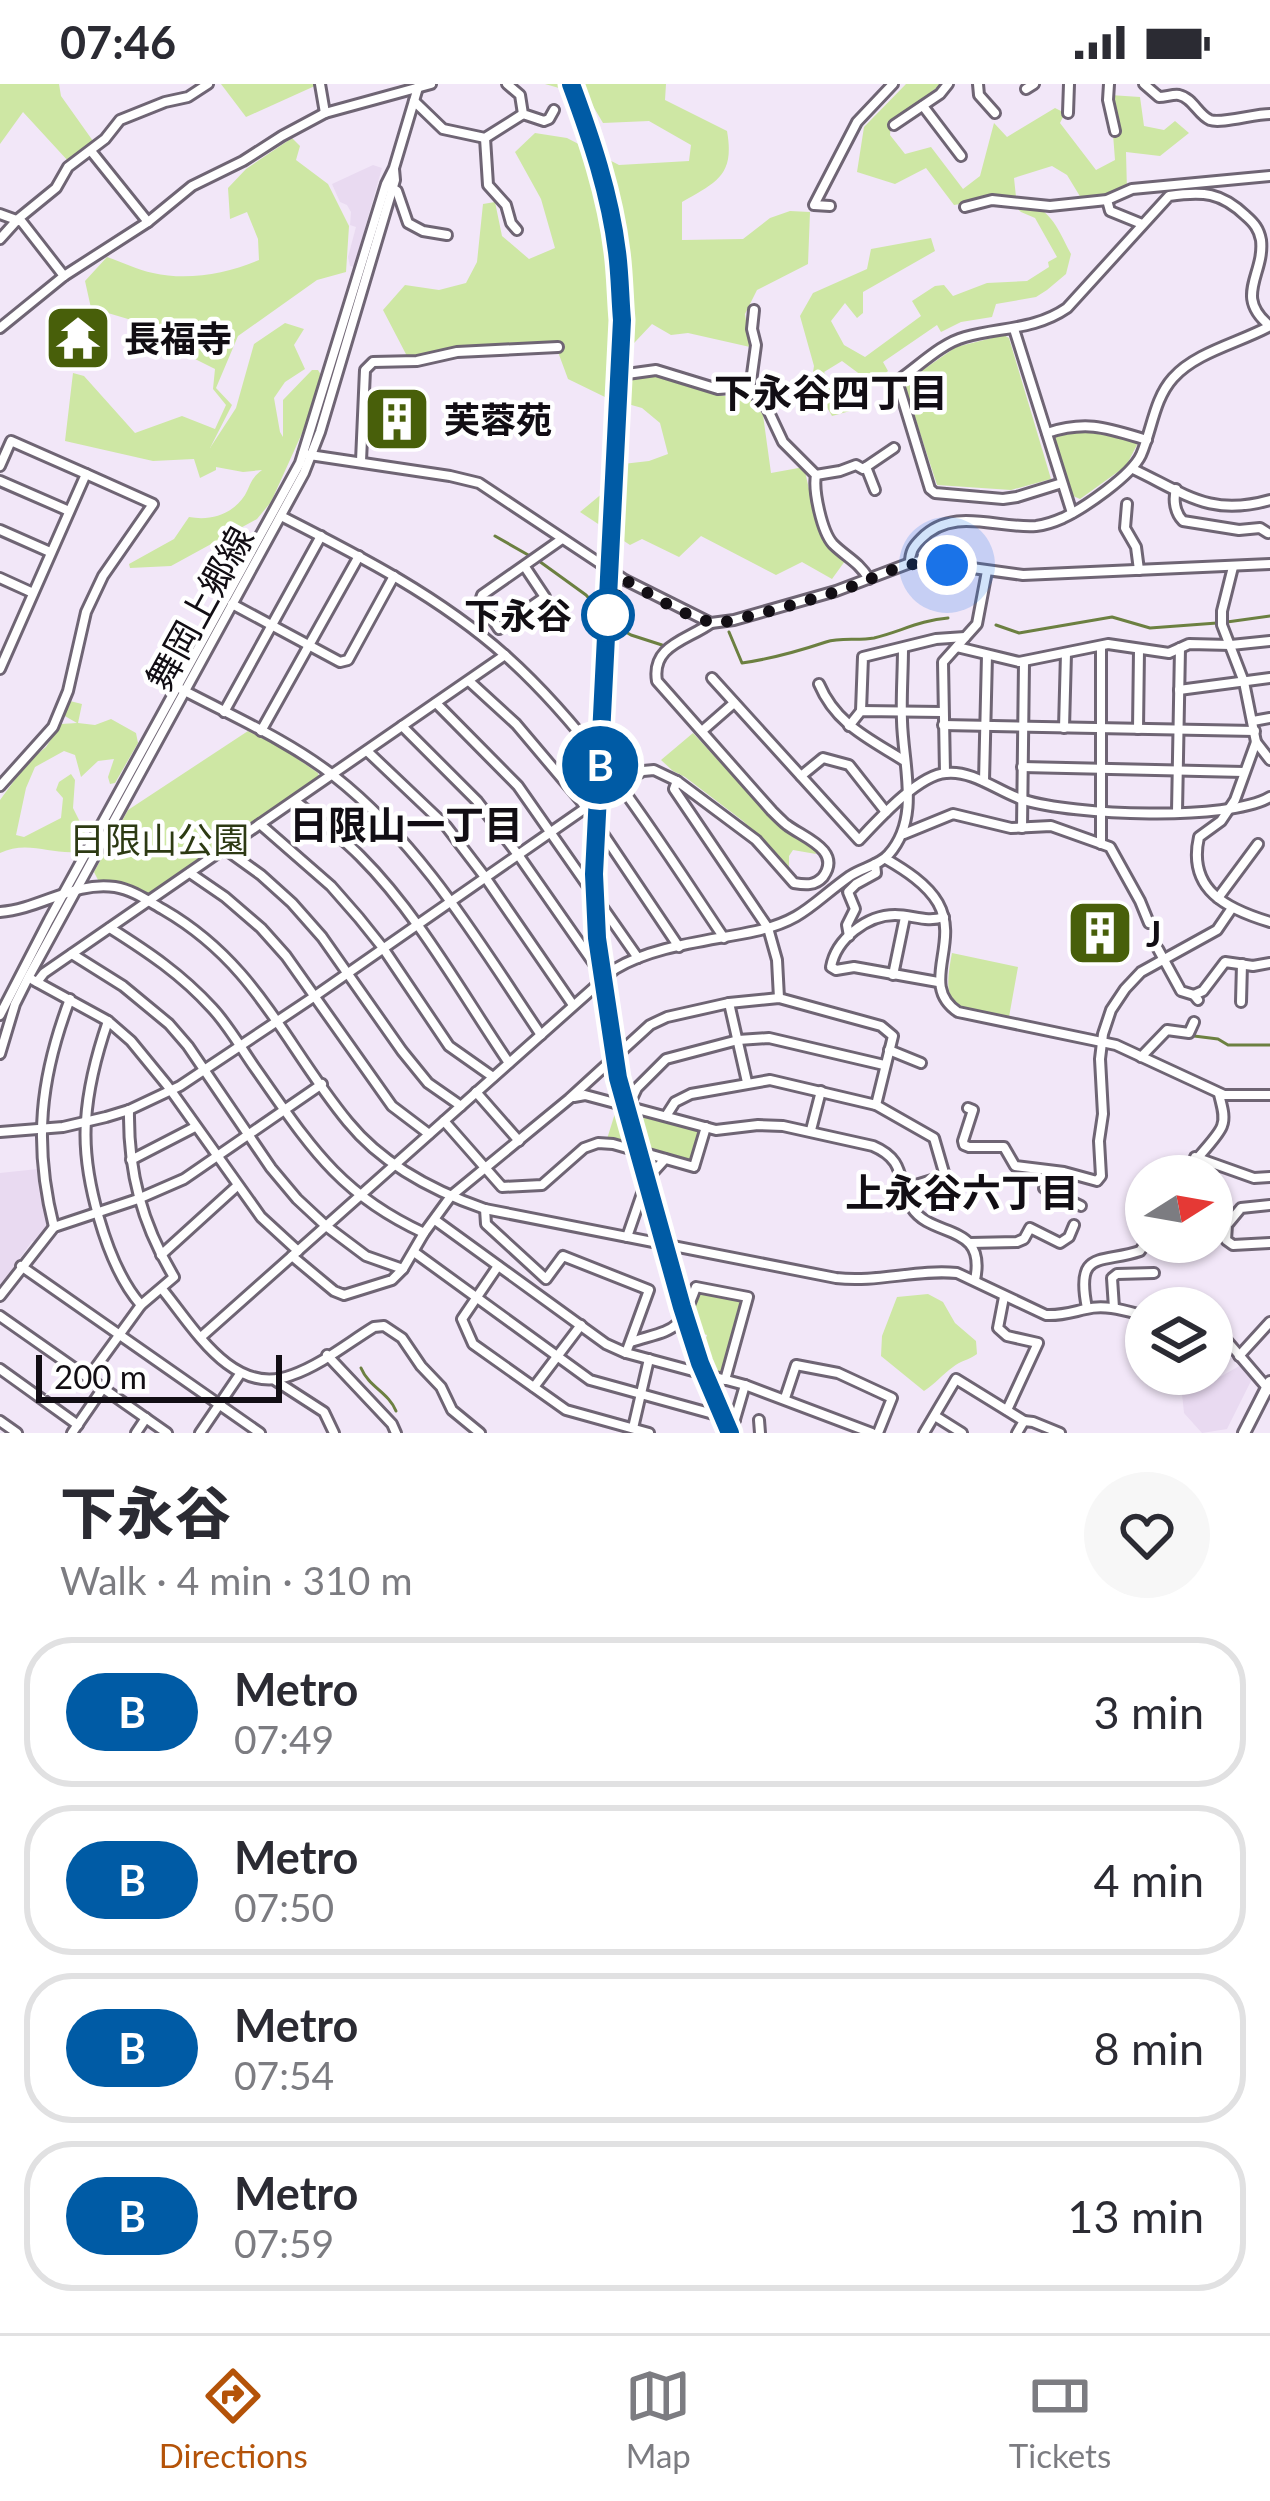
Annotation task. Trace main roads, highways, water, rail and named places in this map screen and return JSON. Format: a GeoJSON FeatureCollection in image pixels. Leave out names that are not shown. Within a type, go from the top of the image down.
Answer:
{"type":"FeatureCollection","features":[{"type":"Feature","properties":{"kind":"main road"},"geometry":{"type":"LineString","coordinates":[[1244,1433],[1269,1387]]}},
{"type":"Feature","properties":{"kind":"waterway"},"geometry":{"type":"LineString","coordinates":[[495,536],[530,556]]}},
{"type":"Feature","properties":{"kind":"waterway"},"geometry":{"type":"LineString","coordinates":[[539,561],[586,595],[612,624],[662,645]]}},
{"type":"Feature","properties":{"kind":"waterway"},"geometry":{"type":"LineString","coordinates":[[1227,622],[1270,616]]}},
{"type":"Feature","properties":{"kind":"waterway"},"geometry":{"type":"LineString","coordinates":[[996,625],[1019,633],[1112,617],[1150,628],[1217,623]]}},
{"type":"Feature","properties":{"kind":"waterway"},"geometry":{"type":"LineString","coordinates":[[729,632],[742,663],[831,641],[874,638],[948,618]]}},
{"type":"Feature","properties":{"kind":"waterway"},"geometry":{"type":"LineString","coordinates":[[1194,1036],[1228,1045],[1270,1045]]}},
{"type":"Feature","properties":{"kind":"waterway"},"geometry":{"type":"LineString","coordinates":[[361,1368],[396,1411]]}},
{"type":"Feature","properties":{"kind":"metro line","name":"B"},"geometry":{"type":"LineString","coordinates":[[571,84],[608,203],[622,320],[594,874],[597,938],[618,1078],[682,1307],[730,1433]]}},
{"type":"Feature","properties":{"kind":"place","name":"長福寺"},"geometry":{"type":"Point","coordinates":[78,338]}},
{"type":"Feature","properties":{"kind":"place","name":"芙蓉苑"},"geometry":{"type":"Point","coordinates":[397,419]}},
{"type":"Feature","properties":{"kind":"place","name":"下永谷"},"geometry":{"type":"Point","coordinates":[608,615]}},
{"type":"Feature","properties":{"kind":"place","name":"J"},"geometry":{"type":"Point","coordinates":[1100,933]}},
{"type":"Feature","properties":{"kind":"district","name":"下永谷四丁目"},"geometry":{"type":"Point","coordinates":[831,392]}},
{"type":"Feature","properties":{"kind":"district","name":"日限山一丁目"},"geometry":{"type":"Point","coordinates":[406,824]}},
{"type":"Feature","properties":{"kind":"district","name":"上永谷六丁目"},"geometry":{"type":"Point","coordinates":[962,1192]}},
{"type":"Feature","properties":{"kind":"park label","name":"日限山公園"},"geometry":{"type":"Point","coordinates":[159,839]}}]}
